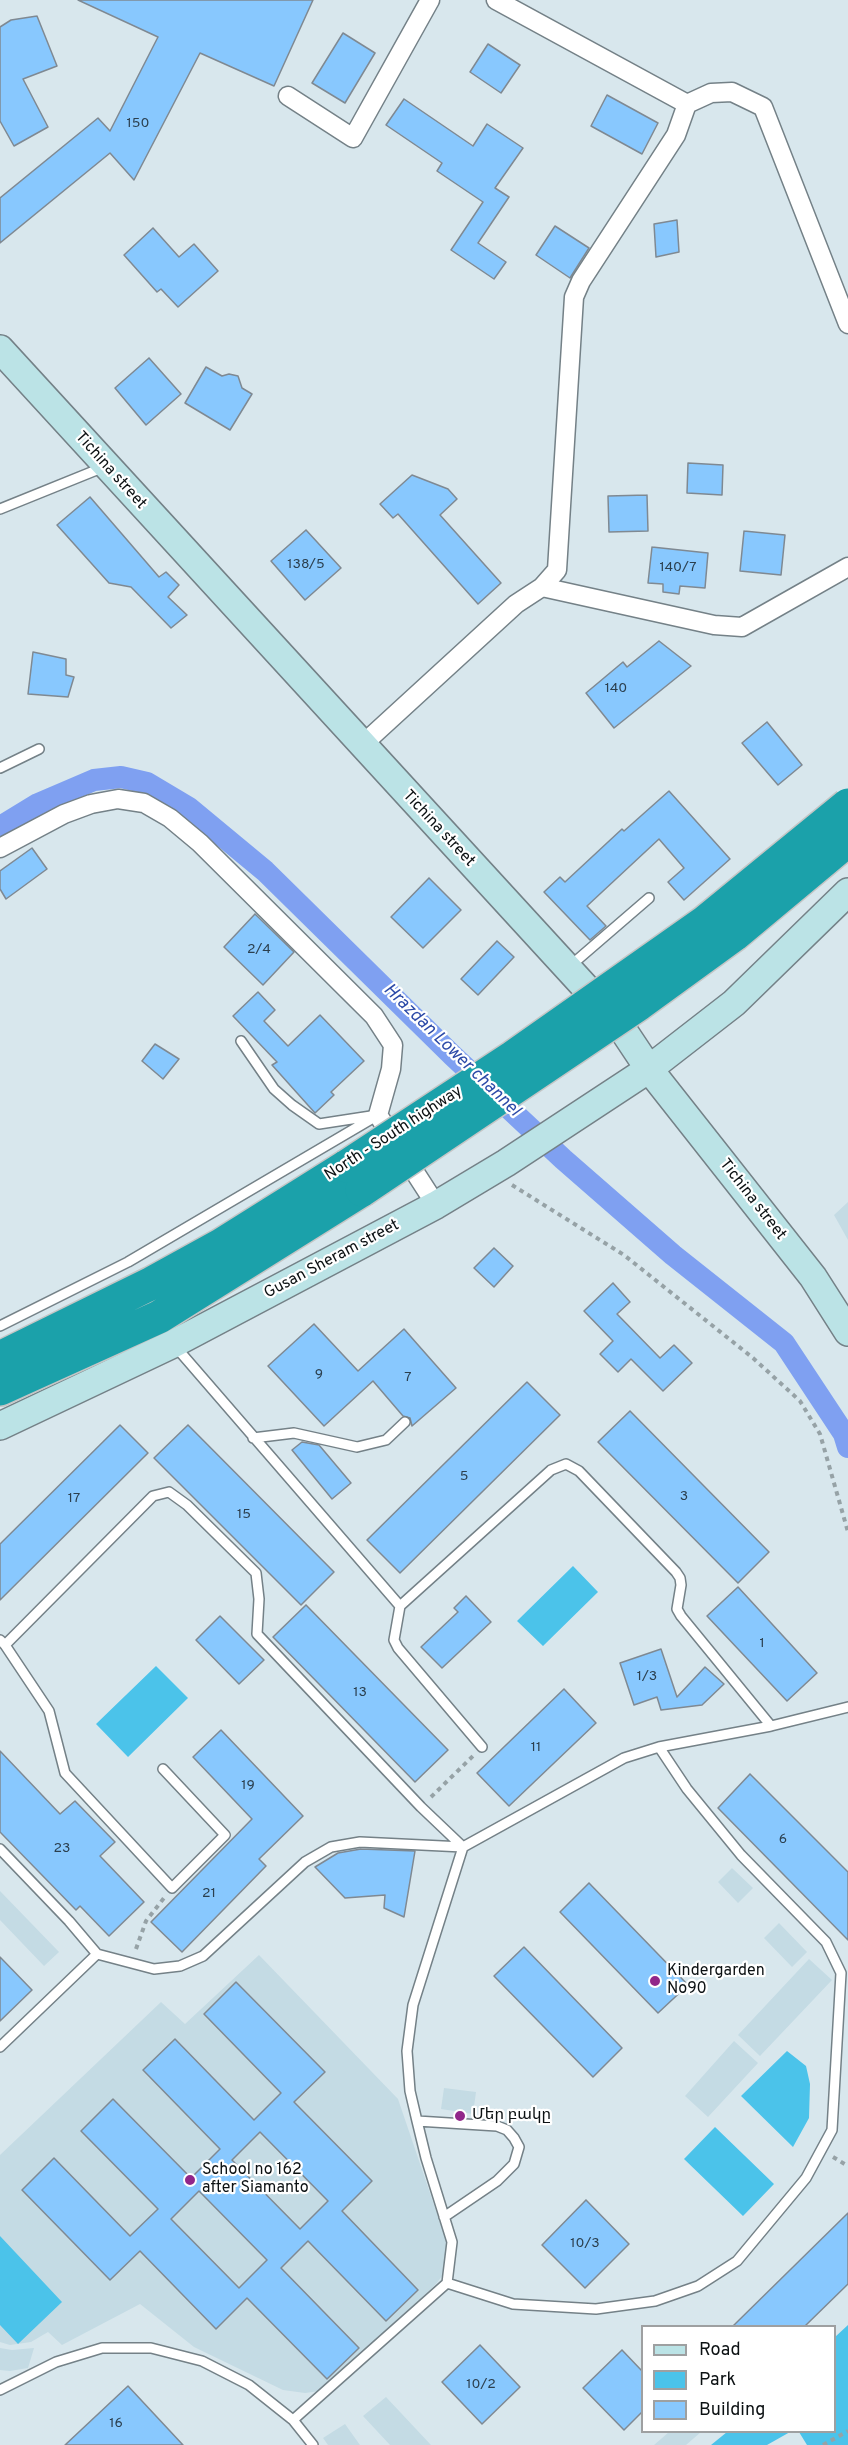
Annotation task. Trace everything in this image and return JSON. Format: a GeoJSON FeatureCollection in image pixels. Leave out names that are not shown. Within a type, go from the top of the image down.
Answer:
{"type":"FeatureCollection","features":[{"type":"Feature","properties":{"kind":"highway","name":"North - South highway"},"geometry":{"type":"LineString","coordinates":[[0,1389],[159,1317],[354,1178],[513,1057],[705,922],[848,805]]}},
{"type":"Feature","properties":{"kind":"highway","name":"North - South highway"},"geometry":{"type":"LineString","coordinates":[[0,1358],[152,1283],[211,1250],[354,1178],[639,1004],[734,934],[848,840]]}},
{"type":"Feature","properties":{"kind":"street"},"geometry":{"type":"LineString","coordinates":[[288,96],[353,138],[430,0]]}},
{"type":"Feature","properties":{"kind":"street"},"geometry":{"type":"LineString","coordinates":[[496,0],[687,104]]}},
{"type":"Feature","properties":{"kind":"street"},"geometry":{"type":"LineString","coordinates":[[361,746],[516,604],[542,587],[557,570],[574,297],[581,281],[676,135],[687,104],[711,93],[732,92],[763,107],[848,324]]}},
{"type":"Feature","properties":{"kind":"street","name":"Tichina street"},"geometry":{"type":"LineString","coordinates":[[0,349],[361,746],[619,1024],[649,1069],[813,1277],[848,1332]]}},
{"type":"Feature","properties":{"kind":"street"},"geometry":{"type":"LineString","coordinates":[[542,587],[714,625],[742,627],[848,567]]}},
{"type":"Feature","properties":{"kind":"street"},"geometry":{"type":"LineString","coordinates":[[0,848],[64,814],[91,804],[118,800],[144,803],[170,818],[200,843],[374,1016],[393,1045],[392,1069],[378,1115],[436,1205]]}},
{"type":"Feature","properties":{"kind":"street","name":"Gusan Sheram street"},"geometry":{"type":"LineString","coordinates":[[0,1426],[173,1344],[436,1205],[499,1167],[649,1069],[734,1003],[848,892]]}},
{"type":"Feature","properties":{"kind":"lane"},"geometry":{"type":"LineString","coordinates":[[0,509],[106,466]]}},
{"type":"Feature","properties":{"kind":"lane"},"geometry":{"type":"LineString","coordinates":[[0,768],[39,749]]}},
{"type":"Feature","properties":{"kind":"lane"},"geometry":{"type":"LineString","coordinates":[[567,969],[649,898]]}},
{"type":"Feature","properties":{"kind":"lane"},"geometry":{"type":"LineString","coordinates":[[241,1041],[274,1089],[319,1124],[378,1115]]}},
{"type":"Feature","properties":{"kind":"lane"},"geometry":{"type":"LineString","coordinates":[[0,1326],[128,1262],[378,1115]]}},
{"type":"Feature","properties":{"kind":"lane"},"geometry":{"type":"LineString","coordinates":[[173,1344],[400,1606]]}},
{"type":"Feature","properties":{"kind":"lane"},"geometry":{"type":"LineString","coordinates":[[253,1437],[294,1433],[357,1447],[386,1440],[405,1422]]}},
{"type":"Feature","properties":{"kind":"lane"},"geometry":{"type":"LineString","coordinates":[[482,1747],[394,1640],[400,1606],[551,1470],[566,1464],[579,1471],[676,1572],[681,1585],[677,1608],[681,1616],[771,1726]]}},
{"type":"Feature","properties":{"kind":"lane"},"geometry":{"type":"LineString","coordinates":[[163,1769],[225,1835],[172,1888],[65,1773],[49,1711],[3,1642],[153,1496],[169,1492],[187,1505],[256,1573],[259,1599],[256,1634],[421,1807],[463,1847]]}},
{"type":"Feature","properties":{"kind":"lane"},"geometry":{"type":"LineString","coordinates":[[0,1849],[69,1921],[97,1954],[154,1969],[180,1966],[203,1956],[305,1862],[331,1847],[360,1842],[463,1847],[624,1758],[658,1747],[771,1726],[848,1707]]}},
{"type":"Feature","properties":{"kind":"lane"},"geometry":{"type":"LineString","coordinates":[[447,2283],[513,2304],[596,2309],[656,2301],[698,2286],[737,2260],[806,2178],[832,2130],[841,1973],[826,1942],[741,1855],[687,1789],[658,1747]]}},
{"type":"Feature","properties":{"kind":"lane"},"geometry":{"type":"LineString","coordinates":[[293,2420],[447,2283],[452,2242],[417,2121],[410,2091],[407,2051],[413,2005],[463,1847]]}},
{"type":"Feature","properties":{"kind":"lane"},"geometry":{"type":"LineString","coordinates":[[0,2047],[97,1954]]}},
{"type":"Feature","properties":{"kind":"lane"},"geometry":{"type":"LineString","coordinates":[[417,2121],[497,2126],[507,2130],[519,2147],[514,2164],[497,2181],[444,2217]]}},
{"type":"Feature","properties":{"kind":"lane"},"geometry":{"type":"LineString","coordinates":[[0,2390],[56,2362],[102,2348],[151,2348],[202,2361],[249,2385],[293,2420],[313,2445]]}},
{"type":"Feature","properties":{"kind":"path"},"geometry":{"type":"LineString","coordinates":[[499,1167],[624,1255],[753,1358],[800,1401],[812,1417],[823,1442],[848,1532]]}},
{"type":"Feature","properties":{"kind":"path"},"geometry":{"type":"LineString","coordinates":[[421,1807],[482,1747]]}},
{"type":"Feature","properties":{"kind":"path"},"geometry":{"type":"LineString","coordinates":[[131,1964],[146,1921],[172,1888]]}},
{"type":"Feature","properties":{"kind":"path"},"geometry":{"type":"LineString","coordinates":[[823,2445],[848,2431]]}},
{"type":"Feature","properties":{"kind":"shaded area"},"geometry":{"type":"Polygon","coordinates":[[[848,1202],[848,1240],[834,1215],[848,1202]]]}},
{"type":"Feature","properties":{"kind":"shaded area"},"geometry":{"type":"Polygon","coordinates":[[[732,1868],[753,1888],[738,1903],[718,1882],[732,1868]]]}},
{"type":"Feature","properties":{"kind":"shaded area"},"geometry":{"type":"Polygon","coordinates":[[[0,1891],[59,1952],[44,1966],[0,1920],[0,1891]]]}},
{"type":"Feature","properties":{"kind":"shaded area"},"geometry":{"type":"Polygon","coordinates":[[[779,1923],[807,1952],[792,1967],[764,1938],[779,1923]]]}},
{"type":"Feature","properties":{"kind":"shaded area"},"geometry":{"type":"Polygon","coordinates":[[[259,1955],[398,2099],[447,2243],[449,2256],[445,2272],[436,2284],[340,2376],[320,2391],[305,2393],[283,2390],[194,2347],[140,2304],[62,2345],[48,2332],[31,2342],[10,2345],[0,2342],[0,2155],[161,2002],[185,2024],[259,1955]]]}},
{"type":"Feature","properties":{"kind":"shaded area"},"geometry":{"type":"Polygon","coordinates":[[[809,1959],[832,1980],[760,2056],[738,2035],[809,1959]]]}},
{"type":"Feature","properties":{"kind":"shaded area"},"geometry":{"type":"Polygon","coordinates":[[[734,2041],[758,2063],[708,2117],[685,2096],[734,2041]]]}},
{"type":"Feature","properties":{"kind":"shaded area"},"geometry":{"type":"Polygon","coordinates":[[[444,2088],[476,2092],[473,2114],[441,2109],[444,2088]]]}},
{"type":"Feature","properties":{"kind":"shaded area"},"geometry":{"type":"Polygon","coordinates":[[[0,2348],[12,2350],[34,2348],[28,2368],[0,2370],[0,2348]]]}},
{"type":"Feature","properties":{"kind":"shaded area"},"geometry":{"type":"Polygon","coordinates":[[[386,2397],[431,2445],[390,2445],[363,2416],[386,2397]]]}},
{"type":"Feature","properties":{"kind":"shaded area"},"geometry":{"type":"Polygon","coordinates":[[[345,2424],[360,2445],[328,2445],[323,2438],[345,2424]]]}},
{"type":"Feature","properties":{"kind":"shaded area"},"geometry":{"type":"Polygon","coordinates":[[[668,2433],[700,2433],[686,2445],[654,2445],[668,2433]]]}},
{"type":"Feature","properties":{"kind":"green space"},"geometry":{"type":"Polygon","coordinates":[[[573,1566],[598,1592],[543,1646],[517,1621],[573,1566]]]}},
{"type":"Feature","properties":{"kind":"green space"},"geometry":{"type":"Polygon","coordinates":[[[156,1666],[188,1698],[128,1757],[96,1724],[156,1666]]]}},
{"type":"Feature","properties":{"kind":"green space"},"geometry":{"type":"Polygon","coordinates":[[[787,2051],[806,2066],[810,2084],[809,2118],[793,2147],[741,2096],[787,2051]]]}},
{"type":"Feature","properties":{"kind":"green space"},"geometry":{"type":"Polygon","coordinates":[[[715,2127],[774,2184],[743,2216],[684,2159],[715,2127]]]}},
{"type":"Feature","properties":{"kind":"green space"},"geometry":{"type":"Polygon","coordinates":[[[0,2236],[62,2302],[18,2344],[0,2325],[0,2236]]]}},
{"type":"Feature","properties":{"kind":"green space"},"geometry":{"type":"Polygon","coordinates":[[[848,2325],[848,2445],[807,2445],[800,2433],[836,2433],[836,2336],[848,2325]]]}},
{"type":"Feature","properties":{"kind":"green space"},"geometry":{"type":"Polygon","coordinates":[[[726,2433],[788,2433],[767,2445],[711,2445],[726,2433]]]}},
{"type":"Feature","properties":{"kind":"building"},"geometry":{"type":"Polygon","coordinates":[[[78,0],[313,0],[274,86],[200,53],[134,180],[110,153],[0,243],[0,198],[98,118],[110,131],[158,37],[78,0]]]}},
{"type":"Feature","properties":{"kind":"building"},"geometry":{"type":"Polygon","coordinates":[[[37,16],[57,66],[23,79],[48,127],[14,146],[0,121],[0,27],[11,20],[37,16]]]}},
{"type":"Feature","properties":{"kind":"building"},"geometry":{"type":"Polygon","coordinates":[[[343,33],[375,53],[345,103],[312,83],[343,33]]]}},
{"type":"Feature","properties":{"kind":"building"},"geometry":{"type":"Polygon","coordinates":[[[488,44],[520,65],[501,93],[470,72],[488,44]]]}},
{"type":"Feature","properties":{"kind":"building"},"geometry":{"type":"Polygon","coordinates":[[[607,95],[658,123],[642,154],[591,126],[607,95]]]}},
{"type":"Feature","properties":{"kind":"building"},"geometry":{"type":"Polygon","coordinates":[[[404,99],[473,146],[487,124],[523,148],[495,188],[509,197],[478,243],[506,262],[494,279],[451,250],[483,202],[437,171],[442,163],[386,125],[404,99]]]}},
{"type":"Feature","properties":{"kind":"building"},"geometry":{"type":"Polygon","coordinates":[[[677,220],[679,252],[656,257],[654,224],[677,220]]]}},
{"type":"Feature","properties":{"kind":"building"},"geometry":{"type":"Polygon","coordinates":[[[555,226],[589,248],[570,278],[536,255],[555,226]]]}},
{"type":"Feature","properties":{"kind":"building"},"geometry":{"type":"Polygon","coordinates":[[[153,228],[179,257],[194,244],[218,271],[178,307],[161,289],[157,292],[124,255],[153,228]]]}},
{"type":"Feature","properties":{"kind":"building"},"geometry":{"type":"Polygon","coordinates":[[[149,358],[181,394],[146,425],[115,388],[149,358]]]}},
{"type":"Feature","properties":{"kind":"building"},"geometry":{"type":"Polygon","coordinates":[[[206,367],[222,376],[229,374],[238,376],[242,388],[252,394],[230,430],[185,403],[206,367]]]}},
{"type":"Feature","properties":{"kind":"building"},"geometry":{"type":"Polygon","coordinates":[[[688,463],[723,465],[722,495],[687,493],[688,463]]]}},
{"type":"Feature","properties":{"kind":"building"},"geometry":{"type":"Polygon","coordinates":[[[412,475],[448,489],[457,499],[440,515],[501,583],[478,604],[398,514],[393,518],[380,504],[412,475]]]}},
{"type":"Feature","properties":{"kind":"building"},"geometry":{"type":"Polygon","coordinates":[[[647,495],[648,531],[609,532],[608,496],[647,495]]]}},
{"type":"Feature","properties":{"kind":"building"},"geometry":{"type":"Polygon","coordinates":[[[90,497],[159,577],[166,572],[179,585],[168,597],[187,615],[171,628],[131,587],[109,583],[57,525],[90,497]]]}},
{"type":"Feature","properties":{"kind":"building"},"geometry":{"type":"Polygon","coordinates":[[[306,530],[341,568],[305,600],[271,561],[306,530]]]}},
{"type":"Feature","properties":{"kind":"building"},"geometry":{"type":"Polygon","coordinates":[[[744,531],[785,535],[781,575],[740,571],[744,531]]]}},
{"type":"Feature","properties":{"kind":"building"},"geometry":{"type":"Polygon","coordinates":[[[652,547],[708,553],[705,588],[680,586],[679,594],[663,592],[663,584],[648,583],[652,547]]]}},
{"type":"Feature","properties":{"kind":"building"},"geometry":{"type":"Polygon","coordinates":[[[659,641],[691,666],[614,728],[586,693],[623,662],[627,667],[659,641]]]}},
{"type":"Feature","properties":{"kind":"building"},"geometry":{"type":"Polygon","coordinates":[[[33,652],[66,659],[66,675],[74,677],[68,697],[28,694],[33,652]]]}},
{"type":"Feature","properties":{"kind":"building"},"geometry":{"type":"Polygon","coordinates":[[[767,722],[802,765],[778,785],[742,743],[767,722]]]}},
{"type":"Feature","properties":{"kind":"building"},"geometry":{"type":"Polygon","coordinates":[[[669,791],[730,859],[684,900],[668,882],[684,868],[659,839],[587,906],[606,926],[590,940],[544,892],[560,877],[565,882],[622,829],[624,831],[669,791]]]}},
{"type":"Feature","properties":{"kind":"building"},"geometry":{"type":"Polygon","coordinates":[[[32,848],[47,869],[6,899],[0,889],[0,871],[32,848]]]}},
{"type":"Feature","properties":{"kind":"building"},"geometry":{"type":"Polygon","coordinates":[[[429,878],[461,910],[423,948],[391,917],[429,878]]]}},
{"type":"Feature","properties":{"kind":"building"},"geometry":{"type":"Polygon","coordinates":[[[255,914],[294,952],[263,985],[224,947],[255,914]]]}},
{"type":"Feature","properties":{"kind":"building"},"geometry":{"type":"Polygon","coordinates":[[[497,941],[514,957],[478,995],[461,979],[497,941]]]}},
{"type":"Feature","properties":{"kind":"building"},"geometry":{"type":"Polygon","coordinates":[[[258,992],[275,1010],[264,1021],[288,1046],[320,1015],[364,1061],[331,1092],[334,1095],[315,1113],[272,1065],[277,1062],[233,1016],[258,992]]]}},
{"type":"Feature","properties":{"kind":"building"},"geometry":{"type":"Polygon","coordinates":[[[155,1044],[179,1059],[163,1079],[142,1061],[155,1044]]]}},
{"type":"Feature","properties":{"kind":"building"},"geometry":{"type":"Polygon","coordinates":[[[494,1248],[513,1266],[494,1287],[474,1268],[494,1248]]]}},
{"type":"Feature","properties":{"kind":"building"},"geometry":{"type":"Polygon","coordinates":[[[613,1283],[630,1302],[617,1314],[660,1358],[674,1345],[692,1363],[663,1391],[631,1359],[618,1372],[600,1354],[613,1341],[584,1311],[613,1283]]]}},
{"type":"Feature","properties":{"kind":"building"},"geometry":{"type":"Polygon","coordinates":[[[314,1324],[358,1371],[404,1329],[456,1388],[412,1426],[410,1418],[403,1416],[373,1381],[324,1426],[268,1366],[314,1324]]]}},
{"type":"Feature","properties":{"kind":"building"},"geometry":{"type":"Polygon","coordinates":[[[527,1382],[560,1415],[400,1573],[367,1540],[527,1382]]]}},
{"type":"Feature","properties":{"kind":"building"},"geometry":{"type":"Polygon","coordinates":[[[630,1411],[769,1552],[738,1583],[598,1442],[630,1411]]]}},
{"type":"Feature","properties":{"kind":"building"},"geometry":{"type":"Polygon","coordinates":[[[120,1425],[148,1453],[0,1600],[0,1544],[120,1425]]]}},
{"type":"Feature","properties":{"kind":"building"},"geometry":{"type":"Polygon","coordinates":[[[188,1425],[334,1572],[301,1605],[154,1458],[188,1425]]]}},
{"type":"Feature","properties":{"kind":"building"},"geometry":{"type":"Polygon","coordinates":[[[302,1442],[319,1445],[351,1483],[332,1499],[292,1450],[302,1442]]]}},
{"type":"Feature","properties":{"kind":"building"},"geometry":{"type":"Polygon","coordinates":[[[738,1587],[817,1673],[787,1701],[707,1616],[738,1587]]]}},
{"type":"Feature","properties":{"kind":"building"},"geometry":{"type":"Polygon","coordinates":[[[466,1596],[491,1622],[442,1668],[421,1647],[458,1612],[454,1608],[466,1596]]]}},
{"type":"Feature","properties":{"kind":"building"},"geometry":{"type":"Polygon","coordinates":[[[306,1605],[448,1750],[415,1782],[273,1637],[306,1605]]]}},
{"type":"Feature","properties":{"kind":"building"},"geometry":{"type":"Polygon","coordinates":[[[220,1616],[264,1660],[239,1684],[196,1640],[220,1616]]]}},
{"type":"Feature","properties":{"kind":"building"},"geometry":{"type":"Polygon","coordinates":[[[661,1649],[677,1697],[705,1667],[724,1684],[702,1705],[661,1710],[657,1697],[634,1705],[620,1663],[661,1649]]]}},
{"type":"Feature","properties":{"kind":"building"},"geometry":{"type":"Polygon","coordinates":[[[564,1689],[596,1723],[509,1806],[477,1773],[564,1689]]]}},
{"type":"Feature","properties":{"kind":"building"},"geometry":{"type":"Polygon","coordinates":[[[221,1730],[303,1816],[259,1859],[266,1866],[182,1952],[151,1922],[252,1819],[193,1757],[221,1730]]]}},
{"type":"Feature","properties":{"kind":"building"},"geometry":{"type":"Polygon","coordinates":[[[0,1751],[60,1814],[75,1801],[115,1842],[100,1856],[144,1902],[109,1936],[80,1906],[76,1910],[0,1832],[0,1751]]]}},
{"type":"Feature","properties":{"kind":"building"},"geometry":{"type":"Polygon","coordinates":[[[750,1774],[848,1872],[848,1940],[718,1808],[750,1774]]]}},
{"type":"Feature","properties":{"kind":"building"},"geometry":{"type":"Polygon","coordinates":[[[361,1849],[415,1851],[404,1917],[384,1908],[385,1895],[345,1898],[315,1867],[338,1853],[361,1849]]]}},
{"type":"Feature","properties":{"kind":"building"},"geometry":{"type":"Polygon","coordinates":[[[589,1883],[688,1985],[658,2013],[560,1912],[589,1883]]]}},
{"type":"Feature","properties":{"kind":"building"},"geometry":{"type":"Polygon","coordinates":[[[524,1947],[622,2048],[593,2077],[494,1976],[524,1947]]]}},
{"type":"Feature","properties":{"kind":"building"},"geometry":{"type":"Polygon","coordinates":[[[0,1957],[32,1990],[0,2021],[0,1957]]]}},
{"type":"Feature","properties":{"kind":"building","name":"School no 162 after Siamanto"},"geometry":{"type":"Polygon","coordinates":[[[236,1982],[325,2072],[294,2102],[372,2181],[342,2211],[418,2290],[386,2321],[308,2241],[281,2268],[359,2348],[327,2379],[247,2298],[216,2329],[140,2251],[110,2280],[22,2190],[54,2158],[130,2236],[158,2209],[81,2131],[113,2099],[191,2178],[220,2149],[143,2070],[175,2039],[254,2120],[281,2093],[204,2014],[236,1982]],[[260,2132],[232,2160],[300,2229],[328,2201],[260,2132]],[[199,2191],[171,2219],[239,2288],[267,2260],[199,2191]]]}},
{"type":"Feature","properties":{"kind":"building"},"geometry":{"type":"Polygon","coordinates":[[[586,2200],[629,2244],[585,2288],[542,2245],[586,2200]]]}},
{"type":"Feature","properties":{"kind":"building"},"geometry":{"type":"Polygon","coordinates":[[[848,2213],[848,2284],[806,2325],[734,2325],[848,2213]]]}},
{"type":"Feature","properties":{"kind":"building"},"geometry":{"type":"Polygon","coordinates":[[[480,2345],[520,2387],[482,2424],[442,2382],[480,2345]]]}},
{"type":"Feature","properties":{"kind":"building"},"geometry":{"type":"Polygon","coordinates":[[[622,2350],[641,2370],[641,2413],[624,2430],[583,2388],[622,2350]]]}},
{"type":"Feature","properties":{"kind":"building"},"geometry":{"type":"Polygon","coordinates":[[[128,2386],[183,2445],[65,2445],[128,2386]]]}},
{"type":"Feature","properties":{"kind":"waterway","name":"Hrazdan Lower channel"},"geometry":{"type":"LineString","coordinates":[[0,827],[38,804],[94,780],[121,777],[147,783],[189,808],[265,871],[452,1055],[563,1159],[673,1255],[784,1343],[844,1434],[848,1447]]}},
{"type":"Feature","properties":{"kind":"place","name":"Kindergarden No90"},"geometry":{"type":"Point","coordinates":[655,1981]}},
{"type":"Feature","properties":{"kind":"place","name":"Մեր բակը"},"geometry":{"type":"Point","coordinates":[460,2116]}},
{"type":"Feature","properties":{"kind":"place","name":"School no 162 after Siamanto"},"geometry":{"type":"Point","coordinates":[190,2180]}}]}
